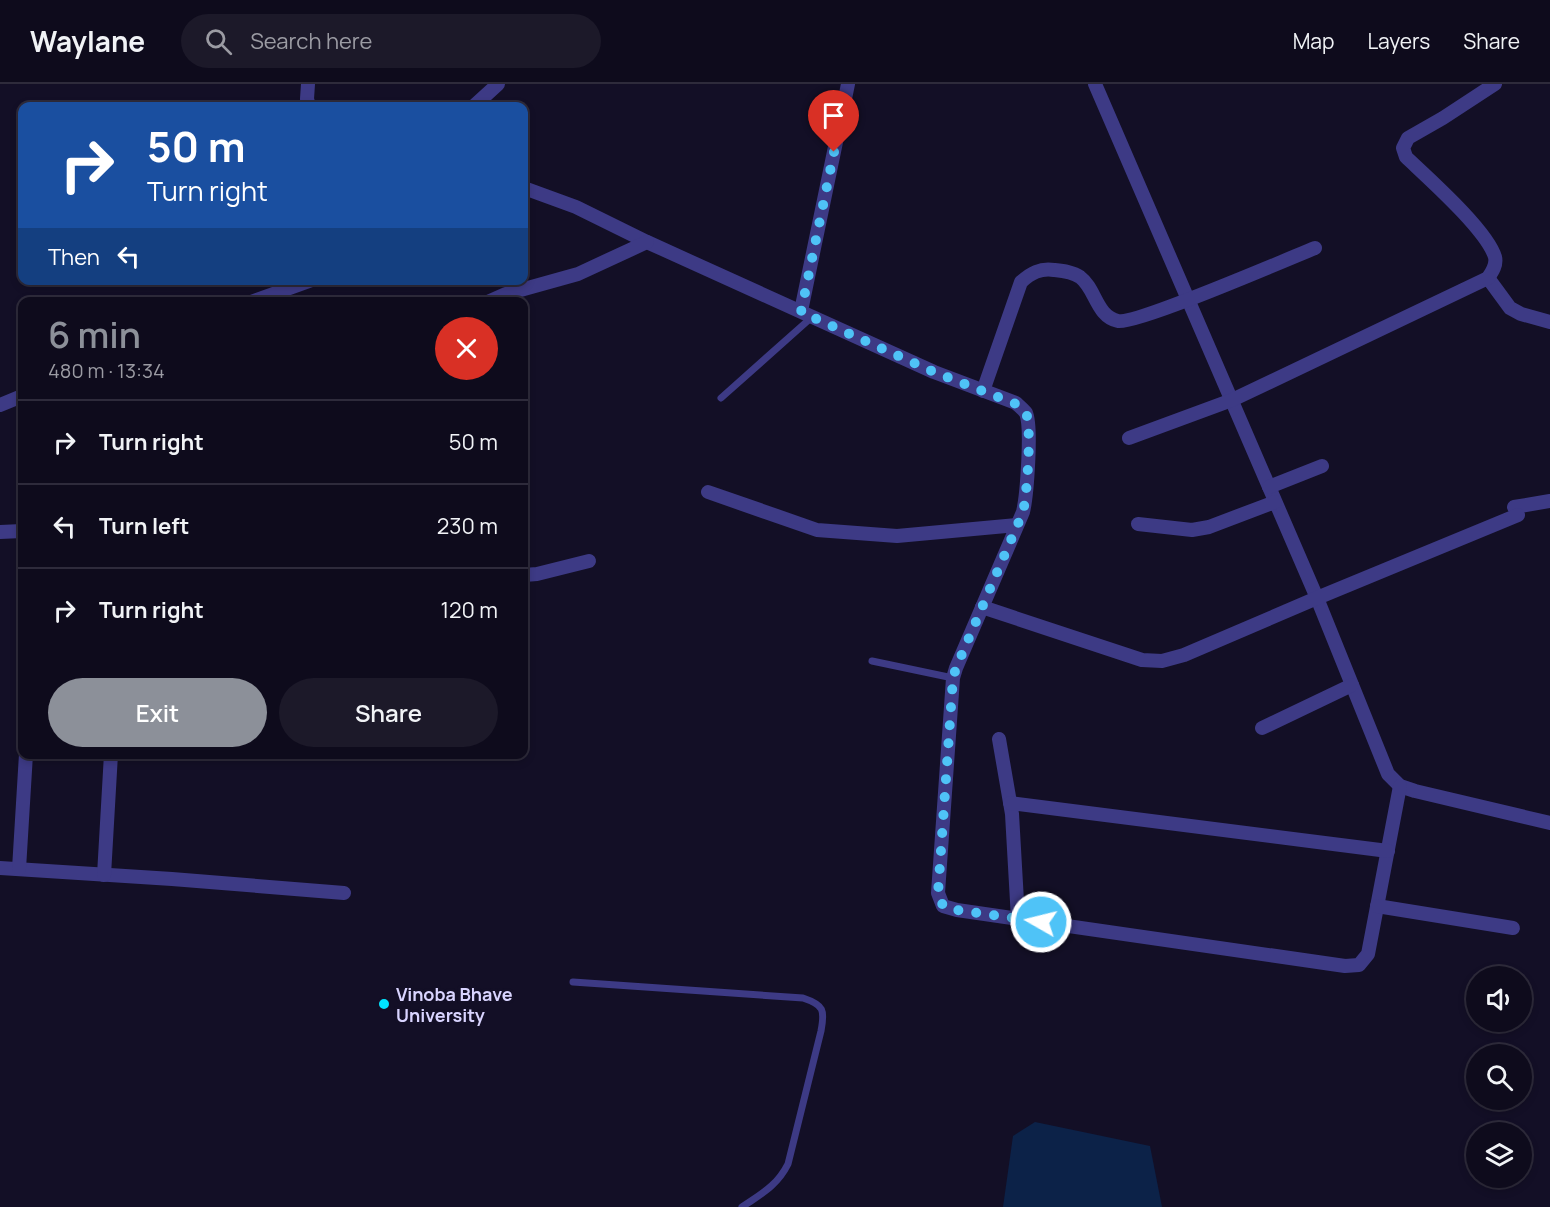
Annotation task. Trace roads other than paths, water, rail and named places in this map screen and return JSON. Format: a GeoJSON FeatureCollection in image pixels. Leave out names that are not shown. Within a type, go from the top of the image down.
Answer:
{"type":"FeatureCollection","features":[{"type":"Feature","properties":{"kind":"street"},"geometry":{"type":"LineString","coordinates":[[308,84],[308,102]]}},
{"type":"Feature","properties":{"kind":"street"},"geometry":{"type":"LineString","coordinates":[[478,102],[498,84]]}},
{"type":"Feature","properties":{"kind":"street"},"geometry":{"type":"LineString","coordinates":[[807,314],[848,84]]}},
{"type":"Feature","properties":{"kind":"street"},"geometry":{"type":"LineString","coordinates":[[1095,84],[1317,598],[1388,774],[1400,786],[1415,791],[1550,823]]}},
{"type":"Feature","properties":{"kind":"street"},"geometry":{"type":"LineString","coordinates":[[1129,438],[1232,400],[1488,278],[1495,267],[1495,257],[1480,231],[1406,157],[1403,148],[1408,138],[1495,84]]}},
{"type":"Feature","properties":{"kind":"street"},"geometry":{"type":"LineString","coordinates":[[528,189],[576,207],[646,242],[934,372],[1016,404],[1026,412],[1028,494],[1023,512],[953,678],[938,893],[943,906],[957,910],[1345,966],[1359,965],[1368,954],[1400,786]]}},
{"type":"Feature","properties":{"kind":"street"},"geometry":{"type":"LineString","coordinates":[[499,297],[578,274],[646,242]]}},
{"type":"Feature","properties":{"kind":"street"},"geometry":{"type":"LineString","coordinates":[[983,390],[1021,282],[1031,273],[1047,269],[1071,273],[1082,278],[1105,315],[1119,322],[1134,319],[1188,299],[1315,248]]}},
{"type":"Feature","properties":{"kind":"street"},"geometry":{"type":"LineString","coordinates":[[1488,278],[1510,308],[1521,314],[1550,322]]}},
{"type":"Feature","properties":{"kind":"street"},"geometry":{"type":"LineString","coordinates":[[265,297],[298,285]]}},
{"type":"Feature","properties":{"kind":"street"},"geometry":{"type":"LineString","coordinates":[[0,405],[18,398]]}},
{"type":"Feature","properties":{"kind":"street"},"geometry":{"type":"LineString","coordinates":[[1269,487],[1322,466]]}},
{"type":"Feature","properties":{"kind":"street"},"geometry":{"type":"LineString","coordinates":[[708,492],[817,530],[897,536],[1017,525]]}},
{"type":"Feature","properties":{"kind":"street"},"geometry":{"type":"LineString","coordinates":[[982,607],[1142,660],[1162,662],[1185,655],[1516,511],[1550,501]]}},
{"type":"Feature","properties":{"kind":"street"},"geometry":{"type":"LineString","coordinates":[[1138,524],[1192,530],[1209,527],[1275,502]]}},
{"type":"Feature","properties":{"kind":"street"},"geometry":{"type":"LineString","coordinates":[[0,532],[18,531]]}},
{"type":"Feature","properties":{"kind":"street"},"geometry":{"type":"LineString","coordinates":[[528,575],[589,561]]}},
{"type":"Feature","properties":{"kind":"street"},"geometry":{"type":"LineString","coordinates":[[1262,729],[1352,685]]}},
{"type":"Feature","properties":{"kind":"street"},"geometry":{"type":"LineString","coordinates":[[999,739],[1015,847],[1018,919]]}},
{"type":"Feature","properties":{"kind":"street"},"geometry":{"type":"LineString","coordinates":[[19,869],[26,759]]}},
{"type":"Feature","properties":{"kind":"street"},"geometry":{"type":"LineString","coordinates":[[104,874],[111,759]]}},
{"type":"Feature","properties":{"kind":"street"},"geometry":{"type":"LineString","coordinates":[[1010,803],[1388,851]]}},
{"type":"Feature","properties":{"kind":"street"},"geometry":{"type":"LineString","coordinates":[[0,868],[344,893]]}},
{"type":"Feature","properties":{"kind":"street"},"geometry":{"type":"LineString","coordinates":[[1377,906],[1513,928]]}},
{"type":"Feature","properties":{"kind":"lane"},"geometry":{"type":"LineString","coordinates":[[721,398],[807,314]]}},
{"type":"Feature","properties":{"kind":"lane"},"geometry":{"type":"LineString","coordinates":[[872,661],[953,678]]}},
{"type":"Feature","properties":{"kind":"lane"},"geometry":{"type":"LineString","coordinates":[[573,982],[803,998],[815,1002],[822,1009],[824,1017],[822,1031],[788,1164],[776,1183],[742,1207]]}},
{"type":"Feature","properties":{"kind":"water"},"geometry":{"type":"Polygon","coordinates":[[[1035,1122],[1150,1146],[1162,1207],[1003,1207],[1013,1136],[1035,1122]]]}},
{"type":"Feature","properties":{"kind":"place","name":"Vinoba Bhave University"},"geometry":{"type":"Point","coordinates":[384,1004]}}]}
